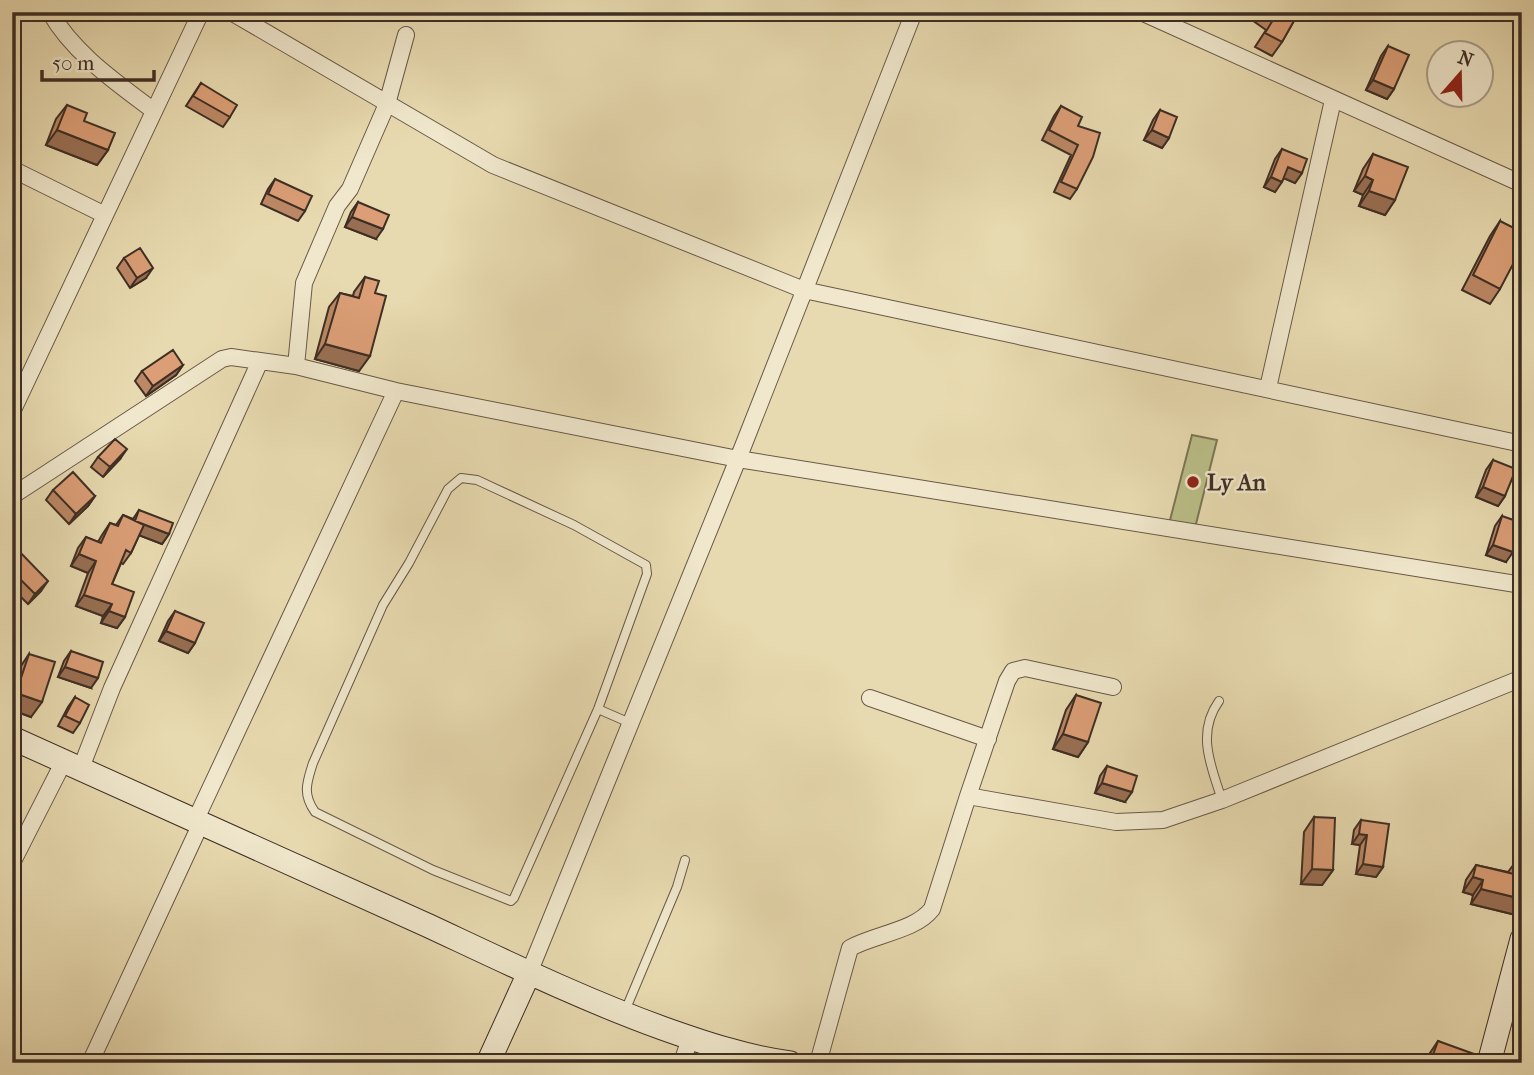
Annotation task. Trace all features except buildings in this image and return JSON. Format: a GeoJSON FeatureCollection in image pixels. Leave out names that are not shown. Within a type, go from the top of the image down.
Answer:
{"type":"FeatureCollection","features":[{"type":"Feature","properties":{"kind":"street"},"geometry":{"type":"LineString","coordinates":[[50,12],[57,26],[68,37],[114,80],[154,111]]}},
{"type":"Feature","properties":{"kind":"street"},"geometry":{"type":"LineString","coordinates":[[12,412],[201,12]]}},
{"type":"Feature","properties":{"kind":"street"},"geometry":{"type":"LineString","coordinates":[[231,12],[493,165],[804,290],[1522,444]]}},
{"type":"Feature","properties":{"kind":"street"},"geometry":{"type":"LineString","coordinates":[[488,1063],[529,973],[738,459],[914,12]]}},
{"type":"Feature","properties":{"kind":"street"},"geometry":{"type":"LineString","coordinates":[[1141,12],[1522,184]]}},
{"type":"Feature","properties":{"kind":"street"},"geometry":{"type":"LineString","coordinates":[[296,366],[304,283],[337,206],[350,189],[387,104],[406,34]]}},
{"type":"Feature","properties":{"kind":"street"},"geometry":{"type":"LineString","coordinates":[[1268,388],[1333,100]]}},
{"type":"Feature","properties":{"kind":"street"},"geometry":{"type":"LineString","coordinates":[[12,169],[105,215]]}},
{"type":"Feature","properties":{"kind":"street"},"geometry":{"type":"LineString","coordinates":[[12,496],[222,359],[231,357],[296,366],[396,391],[738,459],[1522,585]]}},
{"type":"Feature","properties":{"kind":"street"},"geometry":{"type":"LineString","coordinates":[[12,863],[72,765],[112,688],[260,361]]}},
{"type":"Feature","properties":{"kind":"street"},"geometry":{"type":"LineString","coordinates":[[90,1063],[396,391]]}},
{"type":"Feature","properties":{"kind":"street"},"geometry":{"type":"LineString","coordinates":[[818,1063],[850,948],[866,939],[923,921],[933,909],[968,796],[1013,671],[1025,668],[1113,687]]}},
{"type":"Feature","properties":{"kind":"street"},"geometry":{"type":"LineString","coordinates":[[968,796],[1116,822],[1163,820],[1222,800],[1522,678]]}},
{"type":"Feature","properties":{"kind":"street"},"geometry":{"type":"LineString","coordinates":[[870,698],[988,739]]}},
{"type":"Feature","properties":{"kind":"street"},"geometry":{"type":"LineString","coordinates":[[12,738],[199,820],[529,973],[624,1014],[758,1059],[790,1063]]}},
{"type":"Feature","properties":{"kind":"street"},"geometry":{"type":"LineString","coordinates":[[1489,1063],[1522,939]]}},
{"type":"Feature","properties":{"kind":"street"},"geometry":{"type":"LineString","coordinates":[[682,1063],[690,1038]]}},
{"type":"Feature","properties":{"kind":"lane"},"geometry":{"type":"LineString","coordinates":[[461,478],[477,480],[574,525],[646,565],[647,574],[598,709],[511,901],[433,870],[315,811],[309,803],[306,785],[313,763],[383,605],[409,563],[447,489],[461,478]]}},
{"type":"Feature","properties":{"kind":"lane"},"geometry":{"type":"LineString","coordinates":[[1219,701],[1211,712],[1205,739],[1207,754],[1222,800]]}},
{"type":"Feature","properties":{"kind":"lane"},"geometry":{"type":"LineString","coordinates":[[598,709],[630,723]]}},
{"type":"Feature","properties":{"kind":"lane"},"geometry":{"type":"LineString","coordinates":[[624,1014],[677,887],[685,860]]}},
{"type":"Feature","properties":{"kind":"green space","name":"Ly An"},"geometry":{"type":"Polygon","coordinates":[[[1192,435],[1217,440],[1195,528],[1169,524],[1192,435]]]}},
{"type":"Feature","properties":{"kind":"place","name":"Ly An"},"geometry":{"type":"Point","coordinates":[1193,482]}}]}
